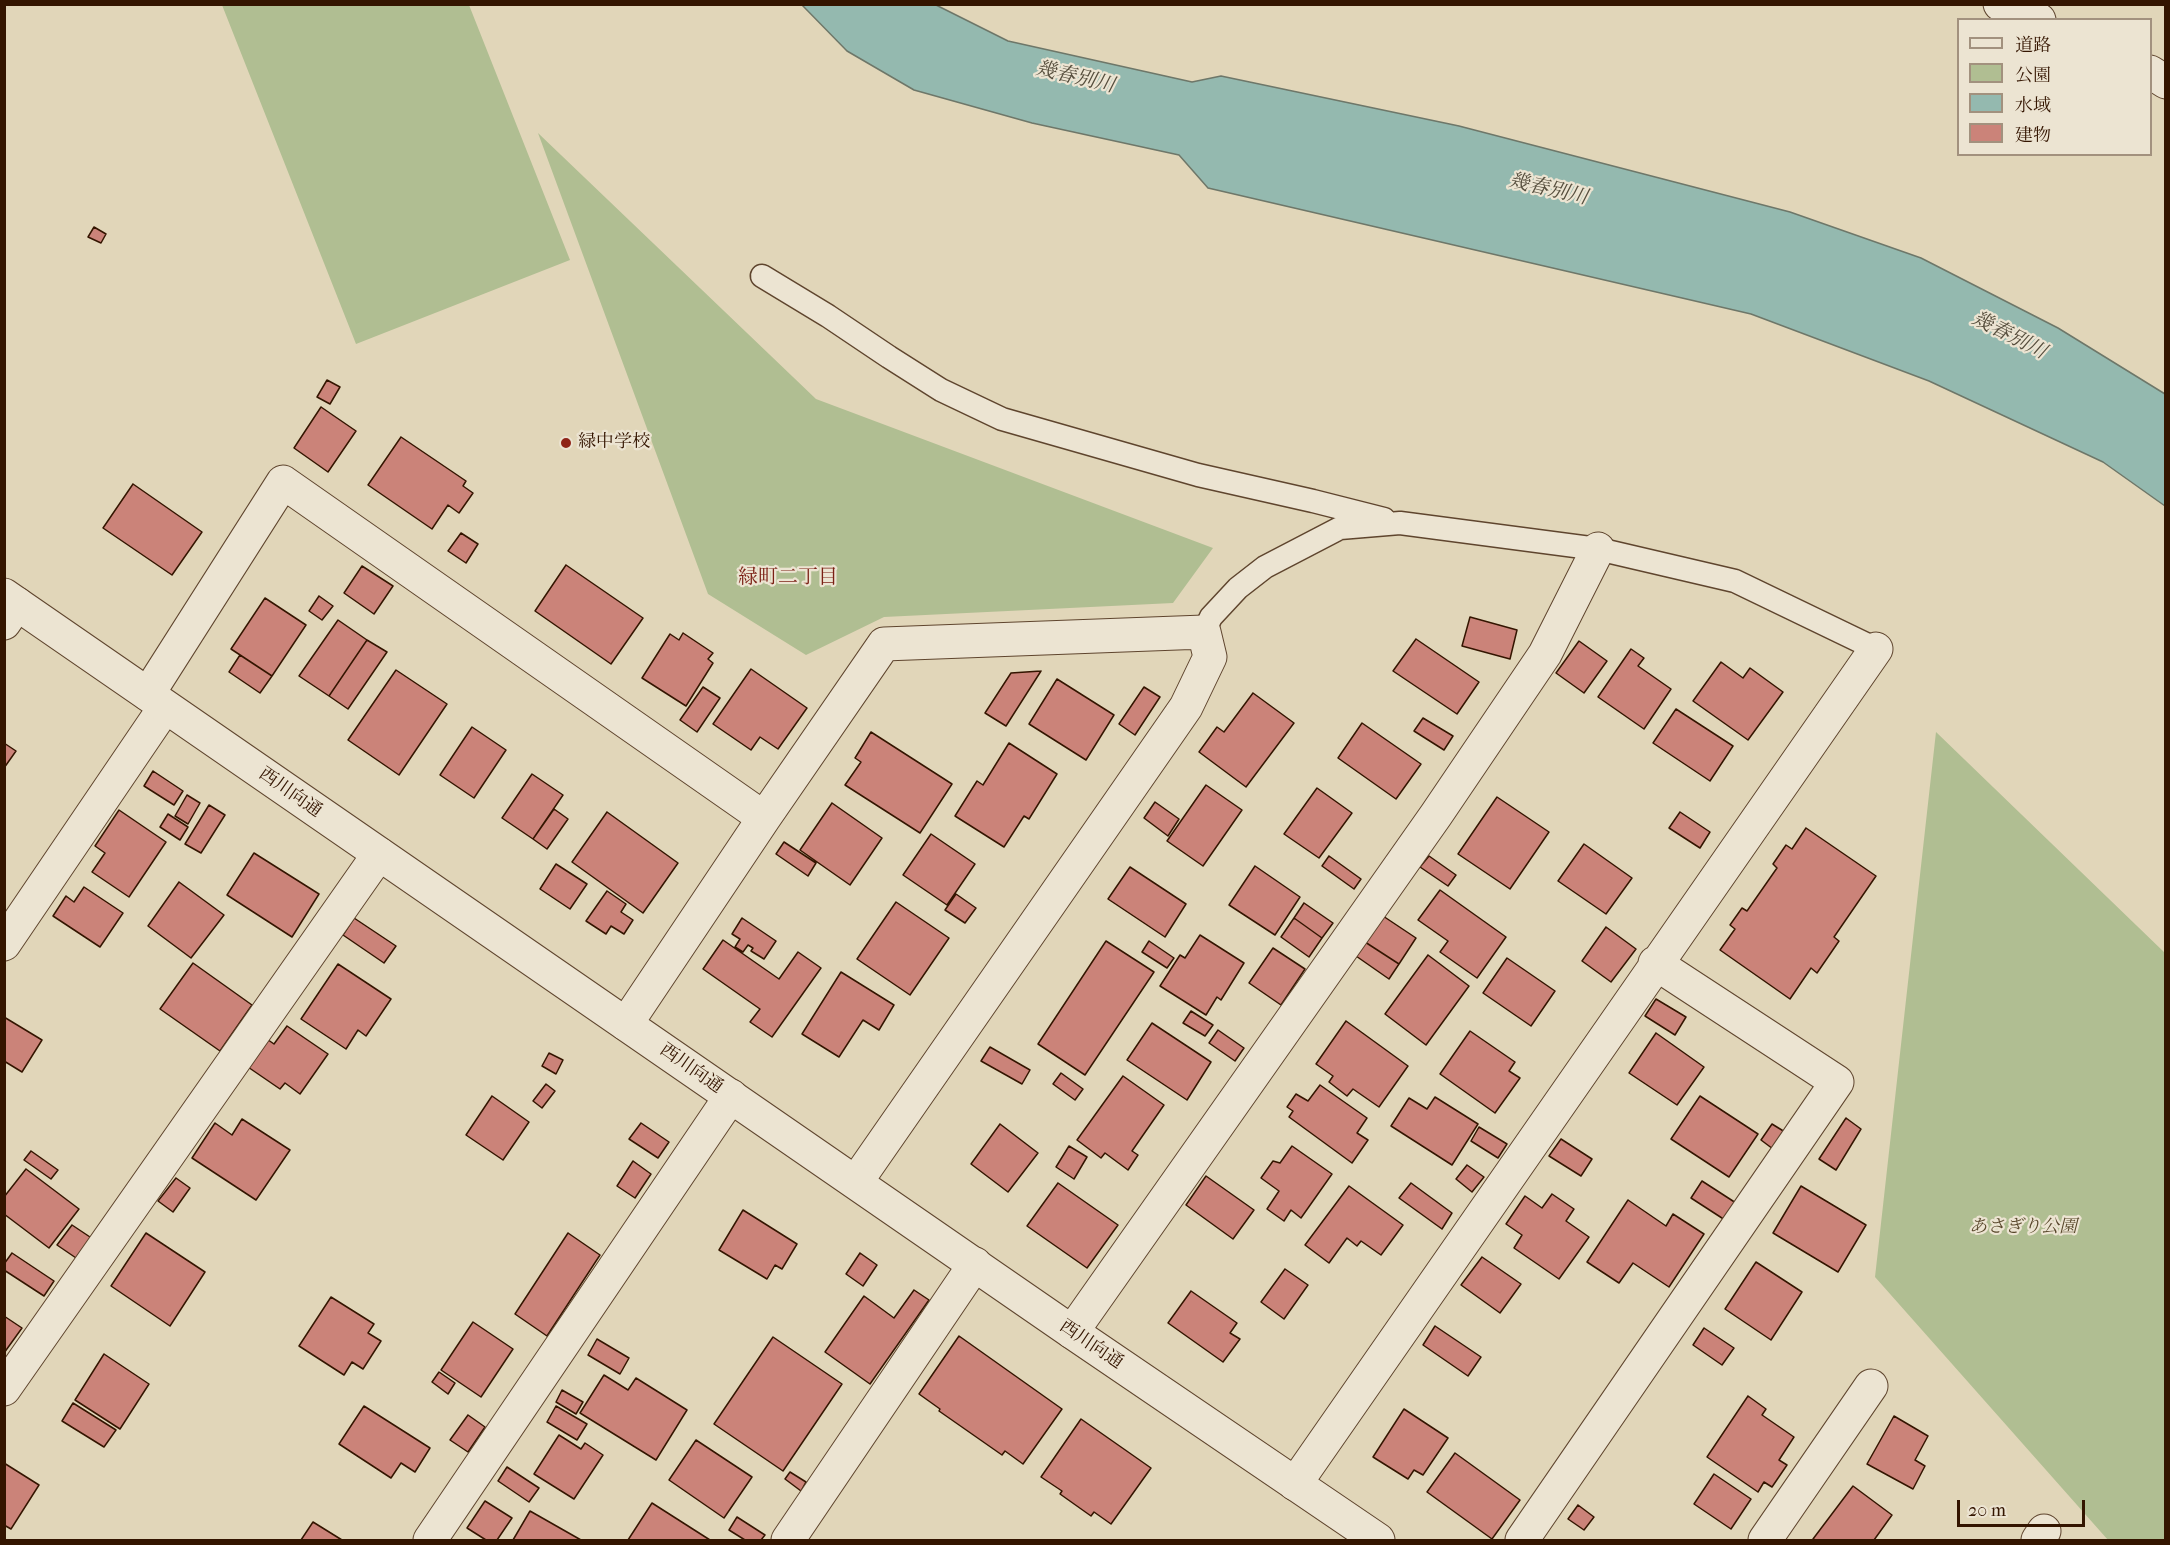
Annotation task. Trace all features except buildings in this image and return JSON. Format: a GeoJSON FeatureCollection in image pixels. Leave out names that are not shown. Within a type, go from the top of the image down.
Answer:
{"type":"FeatureCollection","features":[{"type":"Feature","properties":{"kind":"street"},"geometry":{"type":"LineString","coordinates":[[2000,4],[2035,18]]}},
{"type":"Feature","properties":{"kind":"street"},"geometry":{"type":"LineString","coordinates":[[2152,73],[2166,82]]}},
{"type":"Feature","properties":{"kind":"street"},"geometry":{"type":"LineString","coordinates":[[4,944],[156,700],[283,482],[764,818]]}},
{"type":"Feature","properties":{"kind":"street"},"geometry":{"type":"LineString","coordinates":[[1072,1332],[1436,815],[1545,654],[1598,549]]}},
{"type":"Feature","properties":{"kind":"street","name":"西川向通"},"geometry":{"type":"LineString","coordinates":[[9,607],[156,700],[1072,1332],[1378,1540]]}},
{"type":"Feature","properties":{"kind":"street"},"geometry":{"type":"LineString","coordinates":[[626,1024],[884,644],[1204,632],[1210,657],[1186,707],[856,1182]]}},
{"type":"Feature","properties":{"kind":"street"},"geometry":{"type":"LineString","coordinates":[[1295,1484],[1655,963],[1876,649]]}},
{"type":"Feature","properties":{"kind":"street"},"geometry":{"type":"LineString","coordinates":[[4,1389],[379,854]]}},
{"type":"Feature","properties":{"kind":"street"},"geometry":{"type":"LineString","coordinates":[[1522,1540],[1837,1082],[1655,963]]}},
{"type":"Feature","properties":{"kind":"street"},"geometry":{"type":"LineString","coordinates":[[430,1540],[731,1096]]}},
{"type":"Feature","properties":{"kind":"street"},"geometry":{"type":"LineString","coordinates":[[788,1540],[975,1264]]}},
{"type":"Feature","properties":{"kind":"street"},"geometry":{"type":"LineString","coordinates":[[1765,1540],[1870,1386]]}},
{"type":"Feature","properties":{"kind":"lane"},"geometry":{"type":"LineString","coordinates":[[762,276],[941,390],[1002,418],[1198,475],[1400,523],[1598,549],[1735,581],[1876,649]]}},
{"type":"Feature","properties":{"kind":"lane"},"geometry":{"type":"LineString","coordinates":[[1204,632],[1211,617],[1238,588],[1265,567],[1340,528],[1400,523]]}},
{"type":"Feature","properties":{"kind":"green space"},"geometry":{"type":"Polygon","coordinates":[[[222,5],[469,5],[570,260],[356,344],[222,5]]]}},
{"type":"Feature","properties":{"kind":"green space"},"geometry":{"type":"Polygon","coordinates":[[[538,133],[816,399],[1213,548],[1173,603],[884,617],[806,655],[708,594],[538,133]]]}},
{"type":"Feature","properties":{"kind":"green space","name":"あさぎり公園"},"geometry":{"type":"Polygon","coordinates":[[[1936,732],[2165,953],[2165,1540],[2108,1540],[1875,1277],[1936,732]]]}},
{"type":"Feature","properties":{"kind":"water","name":"幾春別川"},"geometry":{"type":"Polygon","coordinates":[[[802,5],[936,5],[1008,41],[1192,82],[1221,76],[1459,126],[1790,212],[1921,258],[2058,328],[2165,394],[2165,506],[2103,462],[1929,381],[1751,314],[1208,188],[1179,155],[1032,123],[914,90],[847,51],[802,5]]]}},
{"type":"Feature","properties":{"kind":"place","name":"緑中学校"},"geometry":{"type":"Point","coordinates":[566,443]}},
{"type":"Feature","properties":{"kind":"district","name":"緑町二丁目"},"geometry":{"type":"Point","coordinates":[788,578]}}]}
